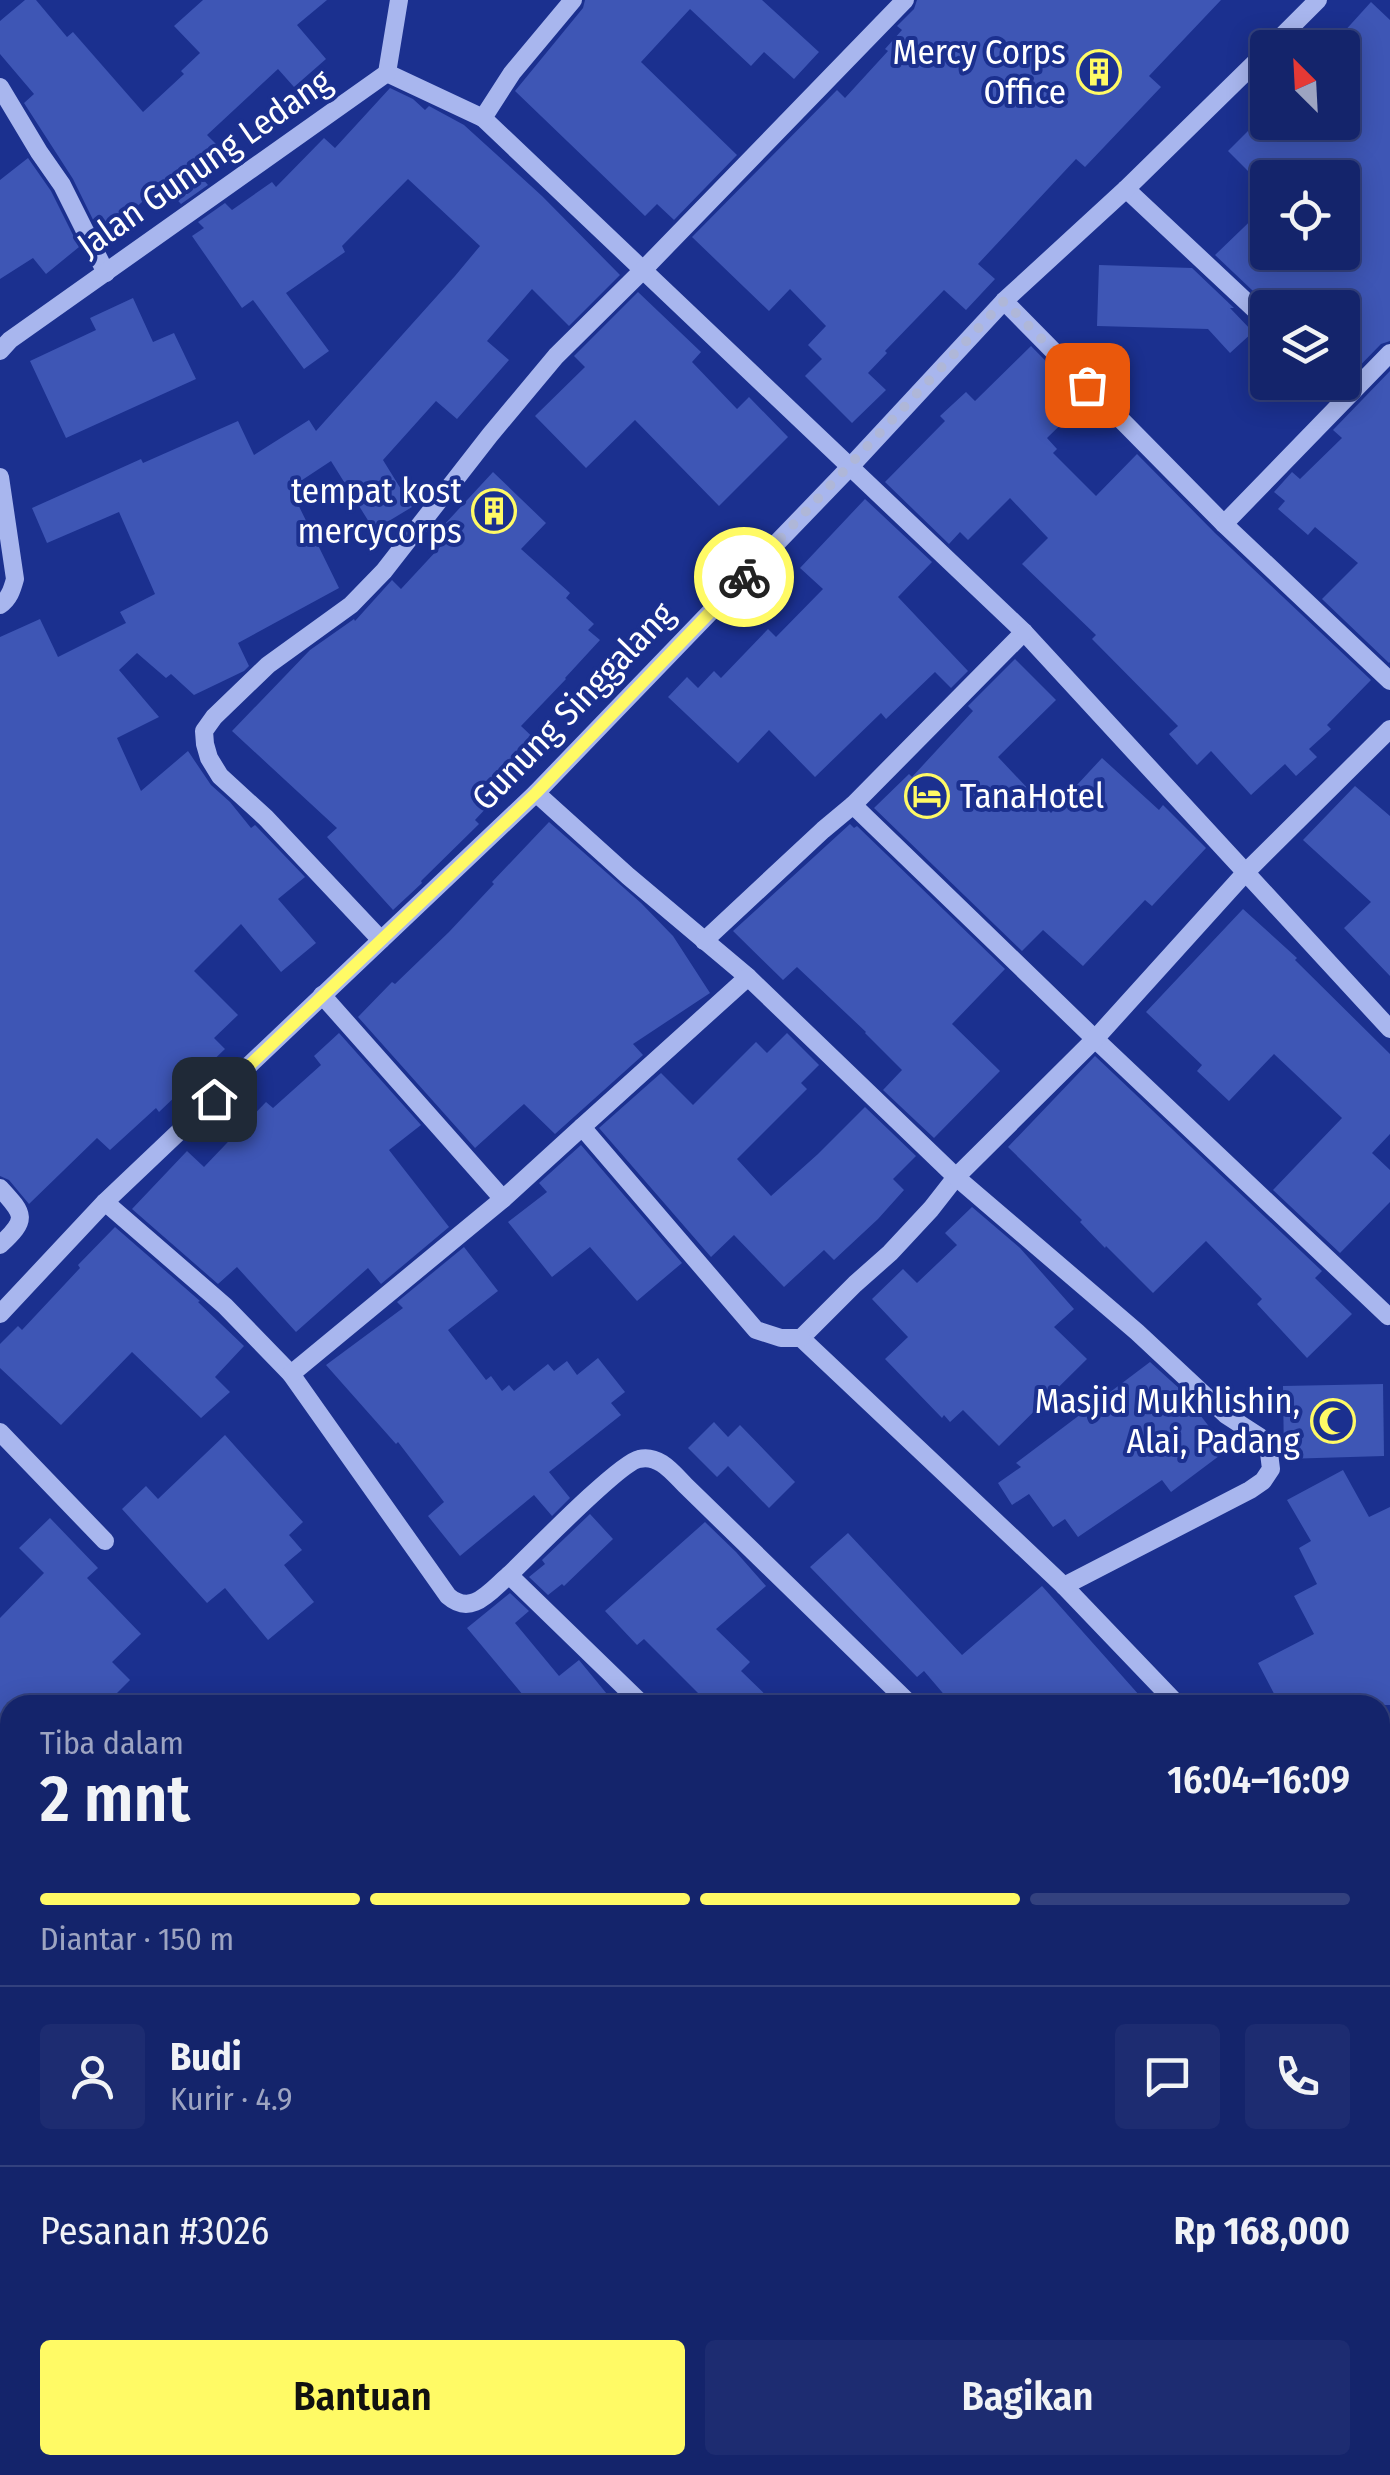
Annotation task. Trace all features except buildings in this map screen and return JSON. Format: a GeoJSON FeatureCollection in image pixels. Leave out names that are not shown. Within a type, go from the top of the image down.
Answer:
{"type":"FeatureCollection","features":[{"type":"Feature","properties":{"kind":"street","name":"Jalan Gunung Ledang"},"geometry":{"type":"LineString","coordinates":[[0,351],[10,340],[387,73],[399,0]]}},
{"type":"Feature","properties":{"kind":"street"},"geometry":{"type":"LineString","coordinates":[[483,118],[512,73],[573,0]]}},
{"type":"Feature","properties":{"kind":"street"},"geometry":{"type":"LineString","coordinates":[[382,940],[266,818],[220,776],[210,758],[204,731],[268,665],[351,606],[545,369],[905,0]]}},
{"type":"Feature","properties":{"kind":"street","name":"Gunung Singgalang"},"geometry":{"type":"LineString","coordinates":[[1288,30],[1318,0]]}},
{"type":"Feature","properties":{"kind":"street","name":"Gunung Singgalang"},"geometry":{"type":"LineString","coordinates":[[0,1314],[105,1202],[536,793],[1004,301],[1250,68]]}},
{"type":"Feature","properties":{"kind":"street"},"geometry":{"type":"LineString","coordinates":[[387,73],[483,118],[1024,632],[1390,1029]]}},
{"type":"Feature","properties":{"kind":"street"},"geometry":{"type":"LineString","coordinates":[[0,87],[62,185],[106,273]]}},
{"type":"Feature","properties":{"kind":"street"},"geometry":{"type":"LineString","coordinates":[[1126,189],[1250,305]]}},
{"type":"Feature","properties":{"kind":"street"},"geometry":{"type":"LineString","coordinates":[[1004,301],[1224,524],[1390,681]]}},
{"type":"Feature","properties":{"kind":"street"},"geometry":{"type":"LineString","coordinates":[[1360,385],[1390,353]]}},
{"type":"Feature","properties":{"kind":"street"},"geometry":{"type":"LineString","coordinates":[[1224,524],[1346,400]]}},
{"type":"Feature","properties":{"kind":"street"},"geometry":{"type":"LineString","coordinates":[[0,476],[16,580],[0,605]]}},
{"type":"Feature","properties":{"kind":"street"},"geometry":{"type":"LineString","coordinates":[[704,941],[854,805],[1024,632]]}},
{"type":"Feature","properties":{"kind":"street"},"geometry":{"type":"LineString","coordinates":[[801,1338],[890,1253],[932,1209],[956,1176],[1094,1039],[1246,872],[1390,729]]}},
{"type":"Feature","properties":{"kind":"street"},"geometry":{"type":"LineString","coordinates":[[536,793],[748,977],[956,1176],[1226,1414],[1260,1437],[1270,1453],[1271,1469],[1264,1481],[1064,1586]]}},
{"type":"Feature","properties":{"kind":"street"},"geometry":{"type":"LineString","coordinates":[[854,805],[1094,1039],[1390,1315]]}},
{"type":"Feature","properties":{"kind":"street"},"geometry":{"type":"LineString","coordinates":[[291,1374],[502,1199],[748,977]]}},
{"type":"Feature","properties":{"kind":"street"},"geometry":{"type":"LineString","coordinates":[[322,996],[502,1199]]}},
{"type":"Feature","properties":{"kind":"street"},"geometry":{"type":"LineString","coordinates":[[582,1127],[756,1330],[781,1338],[801,1338],[1064,1586],[1168,1695]]}},
{"type":"Feature","properties":{"kind":"street"},"geometry":{"type":"LineString","coordinates":[[0,1188],[19,1209],[20,1220],[17,1229],[0,1245]]}},
{"type":"Feature","properties":{"kind":"street"},"geometry":{"type":"LineString","coordinates":[[105,1202],[225,1306],[291,1374],[448,1596],[458,1604],[478,1601],[616,1474],[631,1462],[650,1458],[661,1462],[901,1695]]}},
{"type":"Feature","properties":{"kind":"street"},"geometry":{"type":"LineString","coordinates":[[0,1432],[106,1541]]}},
{"type":"Feature","properties":{"kind":"street"},"geometry":{"type":"LineString","coordinates":[[509,1575],[633,1695]]}},
{"type":"Feature","properties":{"kind":"way so far"},"geometry":{"type":"LineString","coordinates":[[744,577],[1004,301],[1087,385]]}},
{"type":"Feature","properties":{"kind":"place","name":"Mercy Corps Office"},"geometry":{"type":"Point","coordinates":[1099,72]}},
{"type":"Feature","properties":{"kind":"place","name":"tempat kost mercycorps"},"geometry":{"type":"Point","coordinates":[494,511]}},
{"type":"Feature","properties":{"kind":"place","name":"TanaHotel"},"geometry":{"type":"Point","coordinates":[927,796]}},
{"type":"Feature","properties":{"kind":"place","name":"Masjid Mukhlishin, Alai, Padang"},"geometry":{"type":"Point","coordinates":[1333,1421]}},
{"type":"Feature","properties":{"kind":"route"},"geometry":{"type":"LineString","coordinates":[[214,1099],[536,793],[744,577]]}}]}
